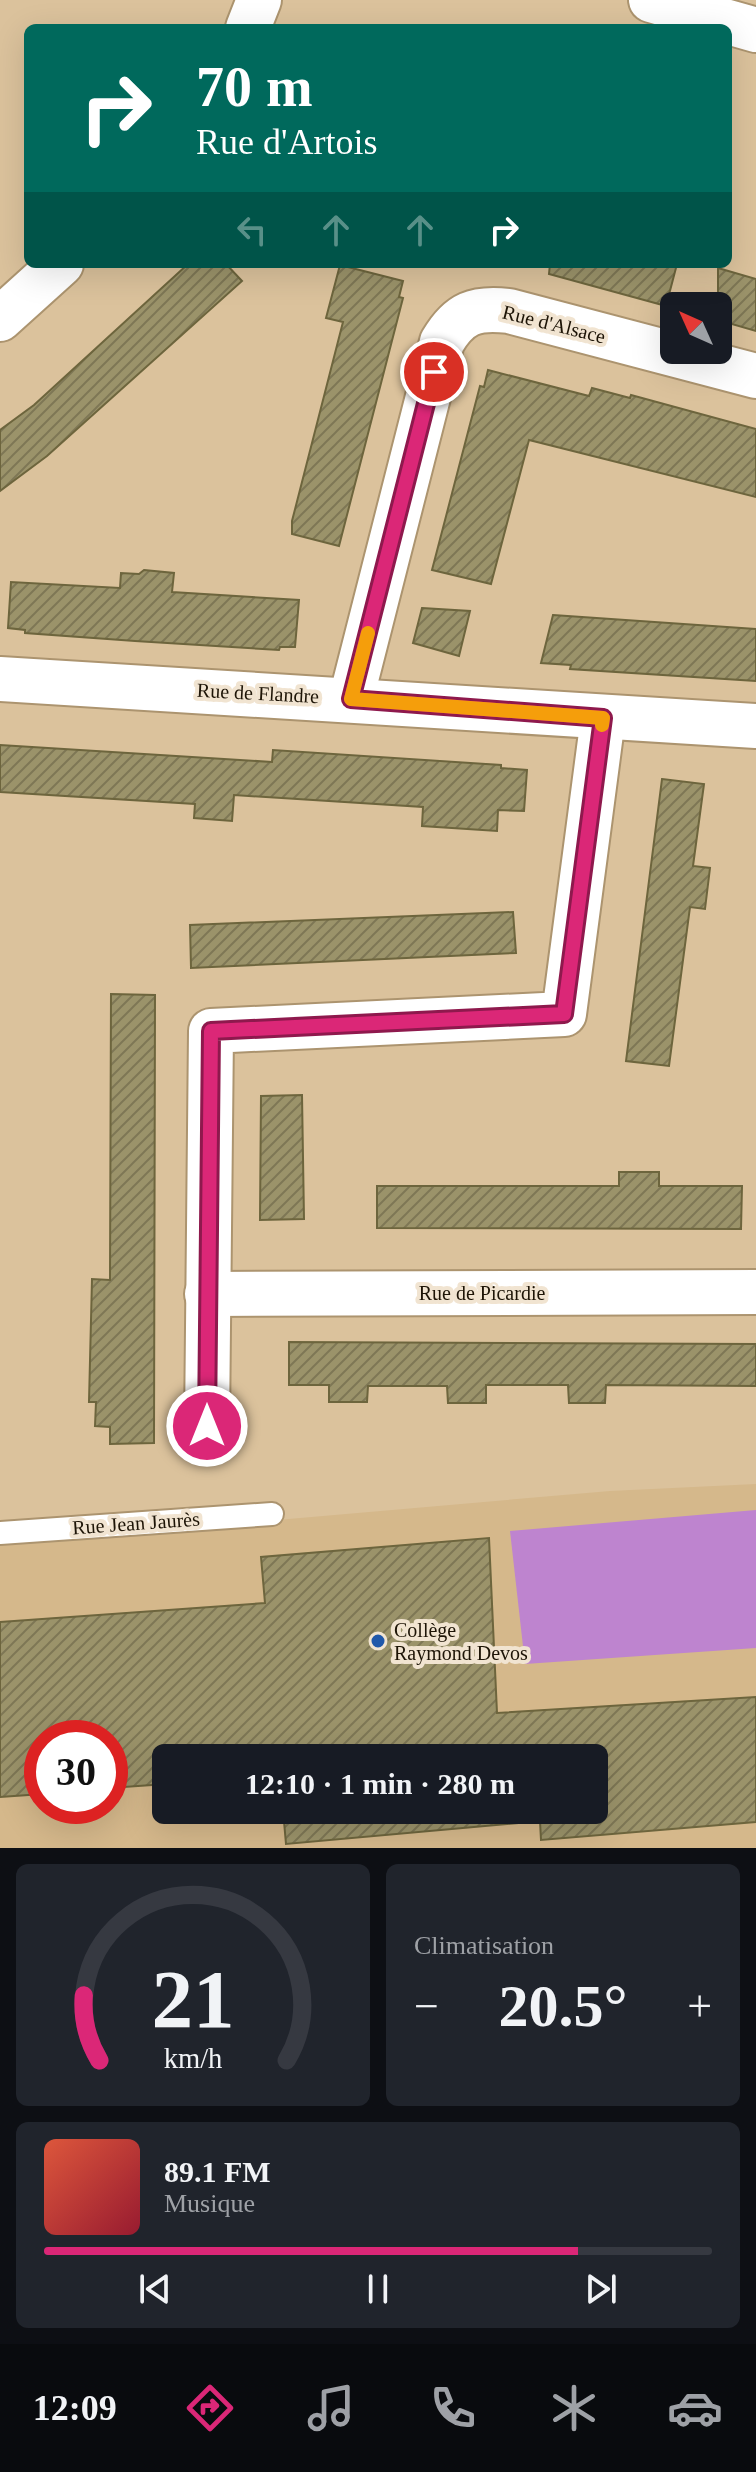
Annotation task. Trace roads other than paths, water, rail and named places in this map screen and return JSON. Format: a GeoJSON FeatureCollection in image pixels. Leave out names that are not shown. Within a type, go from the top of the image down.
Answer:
{"type":"FeatureCollection","features":[{"type":"Feature","properties":{"kind":"street"},"geometry":{"type":"LineString","coordinates":[[250,24],[259,0]]}},
{"type":"Feature","properties":{"kind":"street"},"geometry":{"type":"LineString","coordinates":[[651,0],[756,30]]}},
{"type":"Feature","properties":{"kind":"street"},"geometry":{"type":"LineString","coordinates":[[0,319],[57,268]]}},
{"type":"Feature","properties":{"kind":"street","name":"Rue d'Alsace"},"geometry":{"type":"LineString","coordinates":[[351,699],[442,342],[453,323],[467,312],[484,308],[509,311],[756,376]]}},
{"type":"Feature","properties":{"kind":"street","name":"Rue de Flandre"},"geometry":{"type":"LineString","coordinates":[[0,679],[756,726]]}},
{"type":"Feature","properties":{"kind":"street"},"geometry":{"type":"LineString","coordinates":[[207,1426],[211,1031],[564,1014],[603,718]]}},
{"type":"Feature","properties":{"kind":"street","name":"Rue de Picardie"},"geometry":{"type":"LineString","coordinates":[[207,1294],[756,1292]]}},
{"type":"Feature","properties":{"kind":"lane","name":"Rue Jean Jaurès"},"geometry":{"type":"LineString","coordinates":[[0,1533],[272,1514]]}},
{"type":"Feature","properties":{"kind":"place","name":"Collège Raymond Devos"},"geometry":{"type":"Point","coordinates":[378,1641]}}]}
